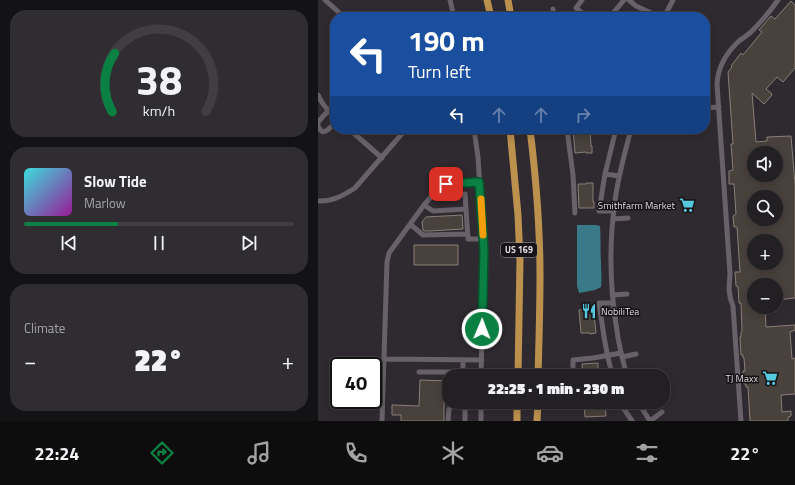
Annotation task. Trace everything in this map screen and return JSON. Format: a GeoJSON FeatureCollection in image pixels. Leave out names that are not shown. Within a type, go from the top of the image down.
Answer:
{"type":"FeatureCollection","features":[{"type":"Feature","properties":{"kind":"highway"},"geometry":{"type":"LineString","coordinates":[[487,0],[489,12]]}},
{"type":"Feature","properties":{"kind":"highway"},"geometry":{"type":"LineString","coordinates":[[508,0],[510,12]]}},
{"type":"Feature","properties":{"kind":"highway","name":"US 169"},"geometry":{"type":"LineString","coordinates":[[510,134],[518,215],[518,369]]}},
{"type":"Feature","properties":{"kind":"highway","name":"US 169"},"geometry":{"type":"LineString","coordinates":[[531,134],[539,234],[540,276],[538,369]]}},
{"type":"Feature","properties":{"kind":"highway"},"geometry":{"type":"LineString","coordinates":[[517,421],[518,409]]}},
{"type":"Feature","properties":{"kind":"highway"},"geometry":{"type":"LineString","coordinates":[[537,421],[538,409]]}},
{"type":"Feature","properties":{"kind":"street"},"geometry":{"type":"LineString","coordinates":[[325,0],[338,12]]}},
{"type":"Feature","properties":{"kind":"street"},"geometry":{"type":"LineString","coordinates":[[450,0],[453,12]]}},
{"type":"Feature","properties":{"kind":"street"},"geometry":{"type":"LineString","coordinates":[[581,12],[576,8],[582,0]]}},
{"type":"Feature","properties":{"kind":"street"},"geometry":{"type":"LineString","coordinates":[[614,12],[624,0]]}},
{"type":"Feature","properties":{"kind":"street"},"geometry":{"type":"LineString","coordinates":[[667,12],[673,0]]}},
{"type":"Feature","properties":{"kind":"street"},"geometry":{"type":"LineString","coordinates":[[740,421],[733,306],[730,298],[729,286],[730,274],[717,84],[719,69],[726,56],[736,44],[752,31],[778,0]]}},
{"type":"Feature","properties":{"kind":"street"},"geometry":{"type":"LineString","coordinates":[[630,1],[636,6],[649,12]]}},
{"type":"Feature","properties":{"kind":"street"},"geometry":{"type":"LineString","coordinates":[[553,8],[553,12]]}},
{"type":"Feature","properties":{"kind":"street"},"geometry":{"type":"LineString","coordinates":[[318,95],[328,111],[318,122],[318,125],[322,131],[326,131],[330,128]]}},
{"type":"Feature","properties":{"kind":"street"},"geometry":{"type":"LineString","coordinates":[[710,108],[719,107]]}},
{"type":"Feature","properties":{"kind":"street"},"geometry":{"type":"LineString","coordinates":[[355,134],[382,158]]}},
{"type":"Feature","properties":{"kind":"street"},"geometry":{"type":"LineString","coordinates":[[318,201],[328,200],[344,195],[354,188],[402,134]]}},
{"type":"Feature","properties":{"kind":"street"},"geometry":{"type":"LineString","coordinates":[[475,134],[478,157],[484,239],[482,369]]}},
{"type":"Feature","properties":{"kind":"street"},"geometry":{"type":"LineString","coordinates":[[568,134],[575,213]]}},
{"type":"Feature","properties":{"kind":"street"},"geometry":{"type":"LineString","coordinates":[[614,211],[599,210],[605,174],[615,134]]}},
{"type":"Feature","properties":{"kind":"street"},"geometry":{"type":"LineString","coordinates":[[625,369],[617,333],[613,303],[611,259],[613,219],[619,176],[630,134]]}},
{"type":"Feature","properties":{"kind":"street"},"geometry":{"type":"LineString","coordinates":[[605,174],[619,176]]}},
{"type":"Feature","properties":{"kind":"street"},"geometry":{"type":"LineString","coordinates":[[382,421],[386,262],[389,253],[424,205],[442,186],[446,184],[479,182]]}},
{"type":"Feature","properties":{"kind":"street"},"geometry":{"type":"LineString","coordinates":[[437,190],[444,195],[465,194],[468,239],[484,239]]}},
{"type":"Feature","properties":{"kind":"street"},"geometry":{"type":"LineString","coordinates":[[424,205],[433,211],[466,209]]}},
{"type":"Feature","properties":{"kind":"street"},"geometry":{"type":"LineString","coordinates":[[613,219],[628,218]]}},
{"type":"Feature","properties":{"kind":"street"},"geometry":{"type":"LineString","coordinates":[[410,224],[423,235],[467,234]]}},
{"type":"Feature","properties":{"kind":"street"},"geometry":{"type":"LineString","coordinates":[[613,295],[627,294]]}},
{"type":"Feature","properties":{"kind":"street"},"geometry":{"type":"LineString","coordinates":[[611,369],[607,356],[599,303],[613,303]]}},
{"type":"Feature","properties":{"kind":"street"},"geometry":{"type":"LineString","coordinates":[[573,369],[573,360],[636,354]]}},
{"type":"Feature","properties":{"kind":"street"},"geometry":{"type":"LineString","coordinates":[[384,359],[482,360]]}},
{"type":"Feature","properties":{"kind":"street"},"geometry":{"type":"LineString","coordinates":[[463,360],[463,369]]}},
{"type":"Feature","properties":{"kind":"street"},"geometry":{"type":"LineString","coordinates":[[419,372],[442,373]]}},
{"type":"Feature","properties":{"kind":"street"},"geometry":{"type":"LineString","coordinates":[[448,421],[449,409]]}},
{"type":"Feature","properties":{"kind":"street"},"geometry":{"type":"LineString","coordinates":[[464,409],[465,421]]}},
{"type":"Feature","properties":{"kind":"street"},"geometry":{"type":"LineString","coordinates":[[481,409],[481,421]]}},
{"type":"Feature","properties":{"kind":"street"},"geometry":{"type":"LineString","coordinates":[[624,409],[632,421]]}},
{"type":"Feature","properties":{"kind":"street"},"geometry":{"type":"LineString","coordinates":[[642,409],[650,421],[662,412]]}},
{"type":"Feature","properties":{"kind":"water"},"geometry":{"type":"Polygon","coordinates":[[[577,225],[600,226],[601,287],[595,290],[579,293],[577,286],[577,225]]]}},
{"type":"Feature","properties":{"kind":"building"},"geometry":{"type":"Polygon","coordinates":[[[791,1],[795,5],[795,68],[783,82],[777,77],[766,89],[772,95],[764,104],[752,93],[756,142],[767,141],[767,137],[791,136],[795,184],[795,298],[783,299],[783,278],[747,278],[747,314],[765,314],[766,327],[795,325],[795,330],[790,332],[792,359],[795,358],[795,394],[781,395],[782,412],[791,411],[791,416],[788,417],[788,421],[750,421],[748,387],[744,384],[744,358],[743,355],[741,355],[741,303],[739,303],[735,272],[740,272],[737,227],[734,227],[733,216],[736,214],[734,184],[729,184],[729,171],[733,170],[731,144],[733,144],[728,72],[741,53],[743,55],[762,32],[759,30],[771,16],[775,19],[791,1]]]}},
{"type":"Feature","properties":{"kind":"building"},"geometry":{"type":"Polygon","coordinates":[[[573,134],[590,134],[592,153],[575,153],[573,134]]]}},
{"type":"Feature","properties":{"kind":"building"},"geometry":{"type":"Polygon","coordinates":[[[593,183],[594,208],[579,208],[578,184],[593,183]]]}},
{"type":"Feature","properties":{"kind":"building"},"geometry":{"type":"Polygon","coordinates":[[[462,215],[463,229],[423,230],[422,222],[426,217],[462,215]]]}},
{"type":"Feature","properties":{"kind":"building"},"geometry":{"type":"Polygon","coordinates":[[[414,245],[458,245],[458,265],[414,265],[414,245]]]}},
{"type":"Feature","properties":{"kind":"building"},"geometry":{"type":"Polygon","coordinates":[[[594,308],[596,333],[581,333],[579,310],[594,308]]]}},
{"type":"Feature","properties":{"kind":"building"},"geometry":{"type":"Polygon","coordinates":[[[598,363],[598,369],[582,369],[582,364],[598,363]]]}},
{"type":"Feature","properties":{"kind":"building"},"geometry":{"type":"Polygon","coordinates":[[[420,380],[442,381],[442,409],[444,409],[444,421],[401,421],[401,415],[392,415],[392,405],[419,406],[420,380]]]}},
{"type":"Feature","properties":{"kind":"building"},"geometry":{"type":"Polygon","coordinates":[[[584,409],[606,409],[606,416],[585,417],[584,409]]]}},
{"type":"Feature","properties":{"kind":"slow traffic"},"geometry":{"type":"LineString","coordinates":[[481,199],[483,235]]}},
{"type":"Feature","properties":{"kind":"place","name":"Smithfarm Market"},"geometry":{"type":"Point","coordinates":[687,205]}},
{"type":"Feature","properties":{"kind":"place","name":"NobiliTea"},"geometry":{"type":"Point","coordinates":[589,311]}},
{"type":"Feature","properties":{"kind":"place","name":"TJ Maxx"},"geometry":{"type":"Point","coordinates":[770,378]}},
{"type":"Feature","properties":{"kind":"route"},"geometry":{"type":"LineString","coordinates":[[446,184],[479,182],[484,250],[482,329]]}}]}
